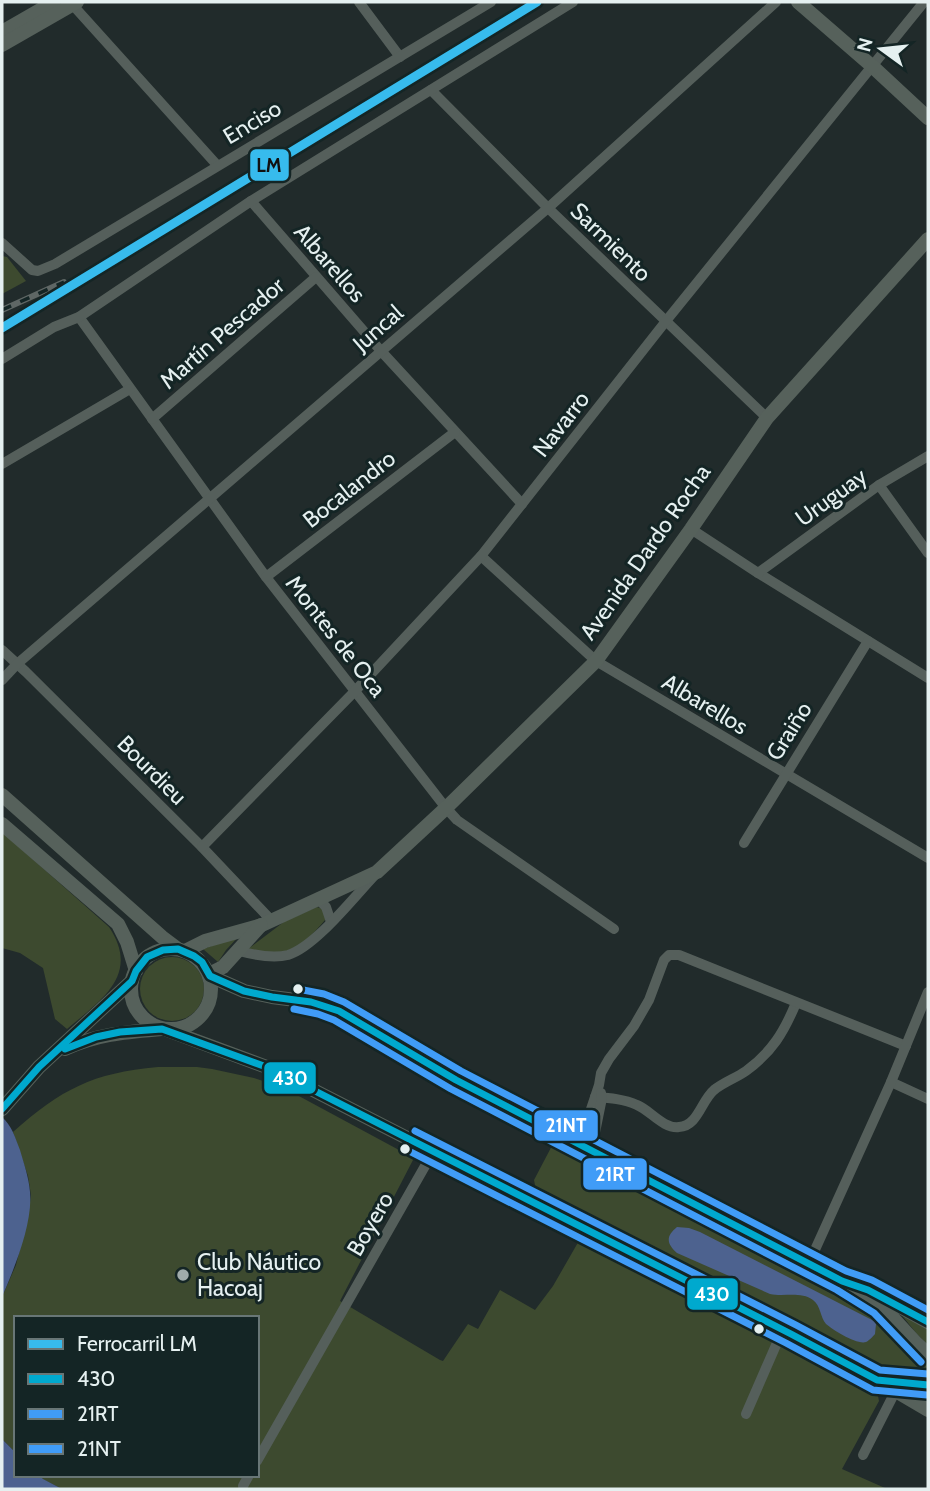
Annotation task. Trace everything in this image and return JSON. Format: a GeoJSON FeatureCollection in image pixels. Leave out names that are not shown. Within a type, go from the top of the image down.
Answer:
{"type":"FeatureCollection","features":[{"type":"Feature","properties":{"kind":"main road"},"geometry":{"type":"LineString","coordinates":[[2,32],[54,2]]}},
{"type":"Feature","properties":{"kind":"main road"},"geometry":{"type":"LineString","coordinates":[[798,2],[928,118]]}},
{"type":"Feature","properties":{"kind":"main road"},"geometry":{"type":"LineString","coordinates":[[2,45],[73,3]]}},
{"type":"Feature","properties":{"kind":"main road","name":"Avenida Dardo Rocha"},"geometry":{"type":"LineString","coordinates":[[181,950],[266,923],[377,872],[446,808],[596,661],[767,418],[928,239]]}},
{"type":"Feature","properties":{"kind":"main road"},"geometry":{"type":"LineString","coordinates":[[2,795],[162,937],[202,962],[212,988],[203,1014],[188,1026],[120,1032],[96,1037],[54,1054]]}},
{"type":"Feature","properties":{"kind":"main road"},"geometry":{"type":"LineString","coordinates":[[2,824],[118,924],[127,942],[134,976],[132,997],[143,1018],[165,1030],[272,1069],[782,1329],[928,1410]]}},
{"type":"Feature","properties":{"kind":"main road","name":"Avenida Dardo Rocha"},"geometry":{"type":"LineString","coordinates":[[209,975],[223,967],[266,923]]}},
{"type":"Feature","properties":{"kind":"main road"},"geometry":{"type":"LineString","coordinates":[[4,1103],[134,976],[147,957],[163,950],[181,950]]}},
{"type":"Feature","properties":{"kind":"main road"},"geometry":{"type":"LineString","coordinates":[[209,975],[244,991],[311,1002],[339,1011],[456,1080],[842,1281],[881,1305],[928,1354]]}},
{"type":"Feature","properties":{"kind":"main road"},"geometry":{"type":"LineString","coordinates":[[842,1281],[868,1290],[928,1322]]}},
{"type":"Feature","properties":{"kind":"main road"},"geometry":{"type":"LineString","coordinates":[[877,1380],[928,1385]]}},
{"type":"Feature","properties":{"kind":"street"},"geometry":{"type":"LineString","coordinates":[[359,2],[400,57]]}},
{"type":"Feature","properties":{"kind":"street","name":"Enciso"},"geometry":{"type":"LineString","coordinates":[[3,245],[32,270],[38,271],[55,264],[491,2]]}},
{"type":"Feature","properties":{"kind":"street"},"geometry":{"type":"LineString","coordinates":[[2,359],[54,327],[79,317],[251,201],[573,2]]}},
{"type":"Feature","properties":{"kind":"street","name":"Juncal"},"geometry":{"type":"LineString","coordinates":[[2,680],[548,208],[776,2]]}},
{"type":"Feature","properties":{"kind":"street","name":"Navarro"},"geometry":{"type":"LineString","coordinates":[[202,847],[355,691],[481,556],[666,321],[924,2]]}},
{"type":"Feature","properties":{"kind":"street"},"geometry":{"type":"LineString","coordinates":[[73,3],[217,165]]}},
{"type":"Feature","properties":{"kind":"street","name":"Sarmiento"},"geometry":{"type":"LineString","coordinates":[[431,90],[548,208],[767,418]]}},
{"type":"Feature","properties":{"kind":"street","name":"Albarellos"},"geometry":{"type":"LineString","coordinates":[[251,201],[381,351],[522,504]]}},
{"type":"Feature","properties":{"kind":"street","name":"Martín Pescador"},"geometry":{"type":"LineString","coordinates":[[152,419],[316,277]]}},
{"type":"Feature","properties":{"kind":"street","name":"Montes de Oca"},"geometry":{"type":"LineString","coordinates":[[79,317],[266,577],[446,808],[457,820],[614,929]]}},
{"type":"Feature","properties":{"kind":"street","name":"Martín Pescador"},"geometry":{"type":"LineString","coordinates":[[2,464],[130,389]]}},
{"type":"Feature","properties":{"kind":"street","name":"Bocalandro"},"geometry":{"type":"LineString","coordinates":[[266,577],[455,432]]}},
{"type":"Feature","properties":{"kind":"street","name":"Uruguay"},"geometry":{"type":"LineString","coordinates":[[758,573],[879,485],[928,456]]}},
{"type":"Feature","properties":{"kind":"street"},"geometry":{"type":"LineString","coordinates":[[879,485],[928,553]]}},
{"type":"Feature","properties":{"kind":"street"},"geometry":{"type":"LineString","coordinates":[[691,529],[928,678]]}},
{"type":"Feature","properties":{"kind":"street","name":"Albarellos"},"geometry":{"type":"LineString","coordinates":[[481,556],[596,661],[928,859]]}},
{"type":"Feature","properties":{"kind":"street","name":"Graiño"},"geometry":{"type":"LineString","coordinates":[[744,843],[869,641]]}},
{"type":"Feature","properties":{"kind":"street","name":"Bourdieu"},"geometry":{"type":"LineString","coordinates":[[2,650],[202,847],[266,923]]}},
{"type":"Feature","properties":{"kind":"street","name":"Avenida Dardo Rocha"},"geometry":{"type":"LineString","coordinates":[[239,951],[267,956],[299,950],[331,922],[377,872]]}},
{"type":"Feature","properties":{"kind":"street"},"geometry":{"type":"LineString","coordinates":[[318,899],[326,907],[331,922]]}},
{"type":"Feature","properties":{"kind":"street"},"geometry":{"type":"LineString","coordinates":[[585,1148],[598,1098],[601,1073],[649,1000],[664,960],[669,955],[679,955],[906,1046]]}},
{"type":"Feature","properties":{"kind":"street"},"geometry":{"type":"LineString","coordinates":[[808,1263],[891,1082],[928,992]]}},
{"type":"Feature","properties":{"kind":"street"},"geometry":{"type":"LineString","coordinates":[[598,1098],[624,1100],[640,1106],[674,1127],[688,1125],[713,1091],[766,1054],[784,1031],[796,1003]]}},
{"type":"Feature","properties":{"kind":"street"},"geometry":{"type":"LineString","coordinates":[[891,1082],[928,1099]]}},
{"type":"Feature","properties":{"kind":"street","name":"Boyero"},"geometry":{"type":"LineString","coordinates":[[259,1457],[433,1152]]}},
{"type":"Feature","properties":{"kind":"street"},"geometry":{"type":"LineString","coordinates":[[746,1414],[782,1329]]}},
{"type":"Feature","properties":{"kind":"street"},"geometry":{"type":"LineString","coordinates":[[863,1455],[895,1392]]}},
{"type":"Feature","properties":{"kind":"street"},"geometry":{"type":"LineString","coordinates":[[243,1486],[248,1477]]}},
{"type":"Feature","properties":{"kind":"green space"},"geometry":{"type":"Polygon","coordinates":[[[2,256],[7,257],[26,281],[2,294],[2,256]]]}},
{"type":"Feature","properties":{"kind":"green space"},"geometry":{"type":"Polygon","coordinates":[[[2,832],[109,927],[118,944],[121,959],[119,973],[113,985],[104,997],[67,1029],[55,1019],[43,968],[20,953],[2,948],[2,832]]]}},
{"type":"Feature","properties":{"kind":"green space"},"geometry":{"type":"Polygon","coordinates":[[[317,907],[325,910],[325,920],[297,947],[276,954],[248,949],[285,921],[317,907]]]}},
{"type":"Feature","properties":{"kind":"green space"},"geometry":{"type":"Polygon","coordinates":[[[239,936],[218,962],[203,949],[239,936]]]}},
{"type":"Feature","properties":{"kind":"green space"},"geometry":{"type":"Polygon","coordinates":[[[172,957],[195,966],[204,989],[195,1012],[172,1021],[149,1012],[140,989],[149,966],[172,957]]]}},
{"type":"Feature","properties":{"kind":"green space","name":"Club Náutico Hacoaj"},"geometry":{"type":"Polygon","coordinates":[[[197,1067],[254,1078],[284,1088],[412,1157],[413,1160],[340,1301],[440,1360],[443,1361],[468,1324],[478,1329],[500,1290],[535,1310],[553,1286],[580,1239],[874,1391],[879,1401],[842,1469],[885,1489],[62,1489],[42,1479],[40,1477],[259,1477],[259,1316],[14,1316],[14,1451],[2,1439],[2,1297],[16,1265],[31,1195],[28,1176],[13,1132],[63,1094],[96,1079],[135,1070],[197,1067]]]}},
{"type":"Feature","properties":{"kind":"green space"},"geometry":{"type":"Polygon","coordinates":[[[555,1140],[861,1299],[928,1360],[928,1377],[883,1372],[854,1362],[570,1216],[570,1208],[536,1190],[534,1180],[555,1140]]]}},
{"type":"Feature","properties":{"kind":"green space"},"geometry":{"type":"Polygon","coordinates":[[[900,1313],[928,1327],[928,1345],[917,1334],[900,1313]]]}},
{"type":"Feature","properties":{"kind":"water"},"geometry":{"type":"Polygon","coordinates":[[[2,1117],[11,1128],[20,1150],[29,1182],[30,1205],[22,1246],[2,1297],[2,1117]]]}},
{"type":"Feature","properties":{"kind":"water"},"geometry":{"type":"Polygon","coordinates":[[[677,1227],[700,1232],[874,1321],[875,1334],[866,1342],[851,1339],[826,1324],[818,1305],[808,1297],[770,1294],[677,1253],[669,1240],[677,1227]]]}},
{"type":"Feature","properties":{"kind":"water"},"geometry":{"type":"Polygon","coordinates":[[[2,1439],[14,1451],[14,1477],[40,1477],[62,1489],[2,1489],[2,1439]]]}},
{"type":"Feature","properties":{"kind":"railway"},"geometry":{"type":"LineString","coordinates":[[2,310],[64,282]]}},
{"type":"Feature","properties":{"kind":"rail line","name":"LM"},"geometry":{"type":"LineString","coordinates":[[2,328],[537,2]]}},
{"type":"Feature","properties":{"kind":"transit line","name":"430"},"geometry":{"type":"LineString","coordinates":[[2,1109],[39,1067],[132,981],[147,957],[163,950],[178,949],[202,962],[210,976],[244,991],[311,1002],[339,1011],[456,1080],[842,1281],[868,1290],[928,1322]]}},
{"type":"Feature","properties":{"kind":"transit line","name":"21NT"},"geometry":{"type":"LineString","coordinates":[[298,989],[324,994],[344,1002],[461,1071],[846,1271],[872,1280],[928,1310]]}},
{"type":"Feature","properties":{"kind":"transit line","name":"21RT"},"geometry":{"type":"LineString","coordinates":[[294,1009],[334,1020],[451,1089],[837,1290],[874,1313],[921,1362]]}},
{"type":"Feature","properties":{"kind":"transit line","name":"430"},"geometry":{"type":"LineString","coordinates":[[65,1049],[96,1037],[120,1032],[162,1029],[272,1069],[877,1380],[928,1385]]}},
{"type":"Feature","properties":{"kind":"transit line","name":"21NT"},"geometry":{"type":"LineString","coordinates":[[415,1131],[880,1370],[928,1374]]}},
{"type":"Feature","properties":{"kind":"transit line","name":"21RT"},"geometry":{"type":"LineString","coordinates":[[405,1149],[873,1390],[927,1395]]}},
{"type":"Feature","properties":{"kind":"place","name":"Club Náutico Hacoaj"},"geometry":{"type":"Point","coordinates":[183,1275]}}]}
